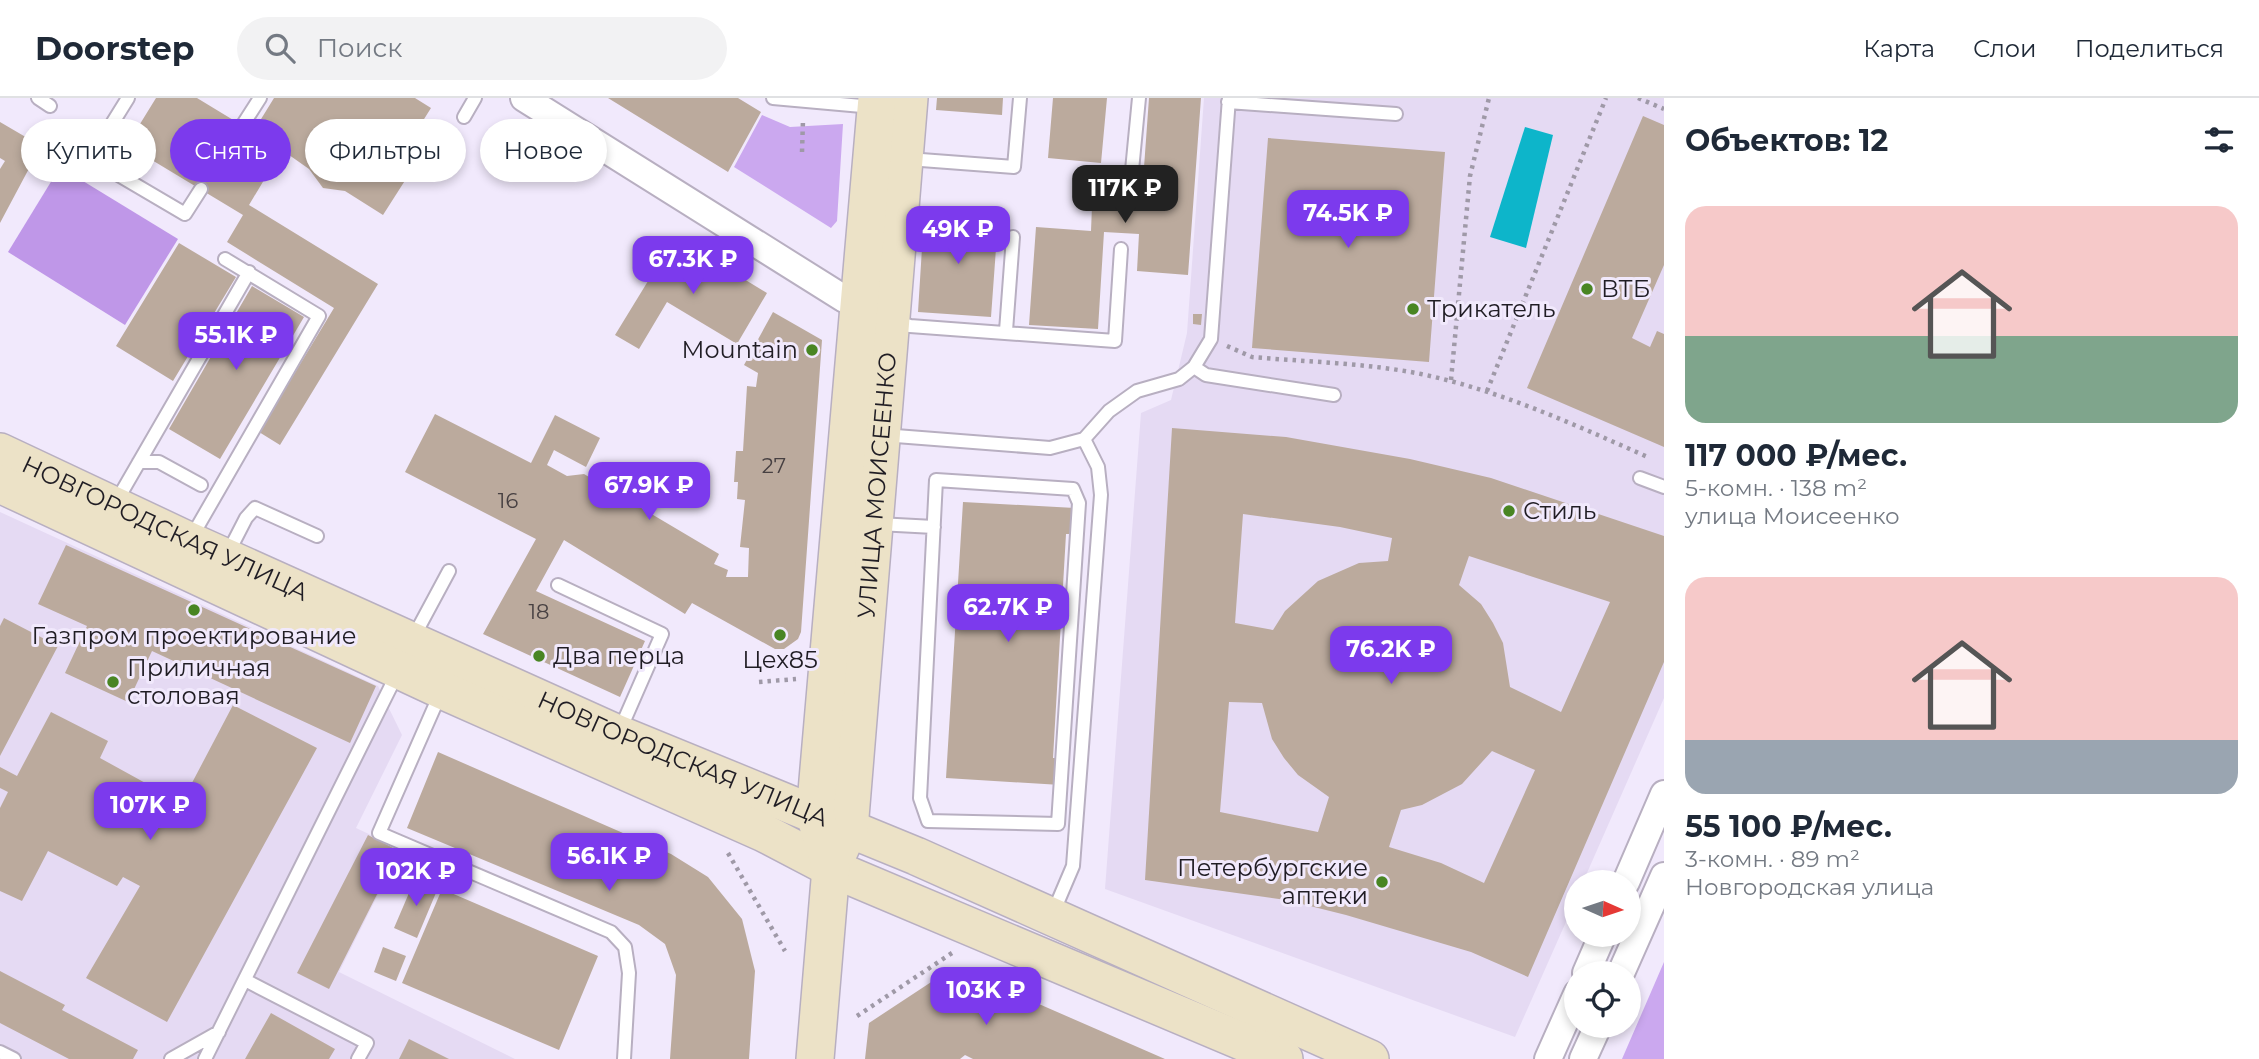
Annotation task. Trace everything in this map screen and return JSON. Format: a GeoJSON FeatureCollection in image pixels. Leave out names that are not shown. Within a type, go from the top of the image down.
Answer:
{"type":"FeatureCollection","features":[{"type":"Feature","properties":{"kind":"street"},"geometry":{"type":"LineString","coordinates":[[524,98],[687,201],[875,314]]}},
{"type":"Feature","properties":{"kind":"street","name":"УЛИЦА МОИСЕЕНКО"},"geometry":{"type":"LineString","coordinates":[[875,314],[904,159],[892,105]]}},
{"type":"Feature","properties":{"kind":"street","name":"УЛИЦА МОИСЕЕНКО"},"geometry":{"type":"LineString","coordinates":[[831,868],[815,815],[865,433],[892,105]]}},
{"type":"Feature","properties":{"kind":"street","name":"УЛИЦА МОИСЕЕНКО"},"geometry":{"type":"LineString","coordinates":[[815,1059],[831,868],[849,829],[874,524],[865,433]]}},
{"type":"Feature","properties":{"kind":"street","name":"НОВГОРОДСКАЯ УЛИЦА"},"geometry":{"type":"LineString","coordinates":[[0,452],[107,518],[448,675],[831,868],[1284,1059]]}},
{"type":"Feature","properties":{"kind":"street","name":"НОВГОРОДСКАЯ УЛИЦА"},"geometry":{"type":"LineString","coordinates":[[0,484],[107,518]]}},
{"type":"Feature","properties":{"kind":"street","name":"НОВГОРОДСКАЯ УЛИЦА"},"geometry":{"type":"LineString","coordinates":[[448,675],[618,734],[849,829],[1370,1059]]}},
{"type":"Feature","properties":{"kind":"street"},"geometry":{"type":"LineString","coordinates":[[1631,870],[1664,794]]}},
{"type":"Feature","properties":{"kind":"street"},"geometry":{"type":"LineString","coordinates":[[1626,961],[1664,876]]}},
{"type":"Feature","properties":{"kind":"street"},"geometry":{"type":"LineString","coordinates":[[1548,1059],[1564,1023]]}},
{"type":"Feature","properties":{"kind":"street"},"geometry":{"type":"LineString","coordinates":[[1583,1059],[1593,1038]]}},
{"type":"Feature","properties":{"kind":"lane"},"geometry":{"type":"LineString","coordinates":[[38,98],[50,106]]}},
{"type":"Feature","properties":{"kind":"lane"},"geometry":{"type":"LineString","coordinates":[[115,119],[128,98]]}},
{"type":"Feature","properties":{"kind":"lane"},"geometry":{"type":"LineString","coordinates":[[246,119],[260,98]]}},
{"type":"Feature","properties":{"kind":"lane"},"geometry":{"type":"LineString","coordinates":[[464,117],[475,98]]}},
{"type":"Feature","properties":{"kind":"lane"},"geometry":{"type":"LineString","coordinates":[[773,98],[892,105]]}},
{"type":"Feature","properties":{"kind":"lane"},"geometry":{"type":"LineString","coordinates":[[904,159],[1014,167],[1020,98]]}},
{"type":"Feature","properties":{"kind":"lane"},"geometry":{"type":"LineString","coordinates":[[1130,191],[1139,98]]}},
{"type":"Feature","properties":{"kind":"lane"},"geometry":{"type":"LineString","coordinates":[[865,433],[1050,448],[1084,439],[1110,411],[1137,391],[1179,379],[1194,367],[1211,339],[1228,100],[1395,114]]}},
{"type":"Feature","properties":{"kind":"lane"},"geometry":{"type":"LineString","coordinates":[[131,182],[185,214],[201,189]]}},
{"type":"Feature","properties":{"kind":"lane"},"geometry":{"type":"LineString","coordinates":[[1006,331],[1013,237]]}},
{"type":"Feature","properties":{"kind":"lane"},"geometry":{"type":"LineString","coordinates":[[875,314],[910,327],[1006,331],[1115,341],[1121,249]]}},
{"type":"Feature","properties":{"kind":"lane"},"geometry":{"type":"LineString","coordinates":[[183,553],[319,316],[225,259]]}},
{"type":"Feature","properties":{"kind":"lane"},"geometry":{"type":"LineString","coordinates":[[107,518],[248,272]]}},
{"type":"Feature","properties":{"kind":"lane"},"geometry":{"type":"LineString","coordinates":[[1194,367],[1206,375],[1334,395]]}},
{"type":"Feature","properties":{"kind":"lane"},"geometry":{"type":"LineString","coordinates":[[1051,918],[1073,866],[1100,509],[1098,467],[1084,439]]}},
{"type":"Feature","properties":{"kind":"lane"},"geometry":{"type":"LineString","coordinates":[[139,462],[159,462],[201,485]]}},
{"type":"Feature","properties":{"kind":"lane"},"geometry":{"type":"LineString","coordinates":[[1640,478],[1664,487]]}},
{"type":"Feature","properties":{"kind":"lane"},"geometry":{"type":"LineString","coordinates":[[936,480],[1073,488],[1079,503],[1058,824],[928,821],[919,798],[934,527],[936,480]]}},
{"type":"Feature","properties":{"kind":"lane"},"geometry":{"type":"LineString","coordinates":[[220,570],[246,518],[256,508],[317,536]]}},
{"type":"Feature","properties":{"kind":"lane"},"geometry":{"type":"LineString","coordinates":[[874,524],[934,527]]}},
{"type":"Feature","properties":{"kind":"lane"},"geometry":{"type":"LineString","coordinates":[[205,1059],[449,571]]}},
{"type":"Feature","properties":{"kind":"lane"},"geometry":{"type":"LineString","coordinates":[[558,585],[662,634],[618,734]]}},
{"type":"Feature","properties":{"kind":"lane"},"geometry":{"type":"LineString","coordinates":[[448,675],[379,833],[611,932],[625,947],[629,973],[624,1059]]}},
{"type":"Feature","properties":{"kind":"lane"},"geometry":{"type":"LineString","coordinates":[[245,980],[367,1043],[358,1059]]}},
{"type":"Feature","properties":{"kind":"lane"},"geometry":{"type":"LineString","coordinates":[[171,1059],[219,1032]]}},
{"type":"Feature","properties":{"kind":"lane"},"geometry":{"type":"LineString","coordinates":[[0,1052],[14,1059]]}},
{"type":"Feature","properties":{"kind":"path"},"geometry":{"type":"LineString","coordinates":[[1451,380],[1470,176],[1489,98]]}},
{"type":"Feature","properties":{"kind":"path"},"geometry":{"type":"LineString","coordinates":[[1487,391],[1606,98]]}},
{"type":"Feature","properties":{"kind":"path"},"geometry":{"type":"LineString","coordinates":[[1638,98],[1664,109]]}},
{"type":"Feature","properties":{"kind":"path"},"geometry":{"type":"LineString","coordinates":[[802,152],[803,130]]}},
{"type":"Feature","properties":{"kind":"path"},"geometry":{"type":"LineString","coordinates":[[1211,339],[1252,357],[1417,373],[1451,380],[1518,400],[1652,459]]}},
{"type":"Feature","properties":{"kind":"path"},"geometry":{"type":"LineString","coordinates":[[759,682],[800,679]]}},
{"type":"Feature","properties":{"kind":"path"},"geometry":{"type":"LineString","coordinates":[[722,843],[785,951]]}},
{"type":"Feature","properties":{"kind":"path"},"geometry":{"type":"LineString","coordinates":[[857,1016],[953,953]]}},
{"type":"Feature","properties":{"kind":"shaded area"},"geometry":{"type":"Polygon","coordinates":[[[1204,98],[1664,98],[1664,698],[1588,870],[1564,870],[1564,926],[1515,1037],[1105,889],[1141,413],[1171,400],[1187,333],[1204,98]]]}},
{"type":"Feature","properties":{"kind":"shaded area"},"geometry":{"type":"Polygon","coordinates":[[[762,115],[790,127],[843,124],[837,221],[831,228],[734,167],[762,115]]]}},
{"type":"Feature","properties":{"kind":"shaded area"},"geometry":{"type":"Polygon","coordinates":[[[51,182],[85,182],[178,239],[125,325],[8,252],[51,182]]]}},
{"type":"Feature","properties":{"kind":"shaded area"},"geometry":{"type":"Polygon","coordinates":[[[0,512],[378,686],[402,735],[356,828],[401,849],[339,972],[515,1059],[0,1059],[0,512]]]}},
{"type":"Feature","properties":{"kind":"shaded area"},"geometry":{"type":"Polygon","coordinates":[[[1664,962],[1664,1059],[1622,1059],[1631,1038],[1641,1038],[1641,1015],[1664,962]]]}},
{"type":"Feature","properties":{"kind":"water"},"geometry":{"type":"Polygon","coordinates":[[[1525,127],[1553,135],[1526,248],[1490,237],[1525,127]]]}},
{"type":"Feature","properties":{"kind":"building"},"geometry":{"type":"Polygon","coordinates":[[[156,98],[197,98],[232,119],[170,119],[170,171],[156,162],[156,119],[143,119],[156,98]]]}},
{"type":"Feature","properties":{"kind":"building"},"geometry":{"type":"Polygon","coordinates":[[[274,98],[415,98],[431,108],[424,119],[305,119],[305,166],[291,156],[291,119],[261,119],[274,98]]]}},
{"type":"Feature","properties":{"kind":"building"},"geometry":{"type":"Polygon","coordinates":[[[608,98],[738,98],[761,112],[728,172],[608,98]]]}},
{"type":"Feature","properties":{"kind":"building"},"geometry":{"type":"Polygon","coordinates":[[[937,98],[1003,98],[1002,115],[936,110],[937,98]]]}},
{"type":"Feature","properties":{"kind":"building"},"geometry":{"type":"Polygon","coordinates":[[[1053,98],[1107,98],[1101,163],[1048,158],[1053,98]]]}},
{"type":"Feature","properties":{"kind":"building"},"geometry":{"type":"Polygon","coordinates":[[[1149,98],[1201,98],[1188,275],[1137,271],[1139,234],[1104,232],[1098,329],[1029,325],[1036,227],[1091,231],[1092,206],[1141,209],[1149,98]]]}},
{"type":"Feature","properties":{"kind":"building"},"geometry":{"type":"Polygon","coordinates":[[[1643,116],[1664,125],[1664,265],[1632,338],[1650,347],[1657,331],[1664,334],[1664,447],[1527,388],[1643,116]]]}},
{"type":"Feature","properties":{"kind":"building"},"geometry":{"type":"Polygon","coordinates":[[[0,122],[21,134],[22,182],[0,223],[0,169],[5,161],[0,158],[0,122]]]}},
{"type":"Feature","properties":{"kind":"building"},"geometry":{"type":"Polygon","coordinates":[[[1268,138],[1445,152],[1429,362],[1252,348],[1268,138]]]}},
{"type":"Feature","properties":{"kind":"building"},"geometry":{"type":"Polygon","coordinates":[[[188,182],[263,182],[249,205],[378,284],[280,445],[259,432],[334,308],[227,242],[243,215],[188,182]]]}},
{"type":"Feature","properties":{"kind":"building"},"geometry":{"type":"Polygon","coordinates":[[[319,182],[404,182],[383,215],[345,191],[323,188],[319,182]]]}},
{"type":"Feature","properties":{"kind":"building"},"geometry":{"type":"Polygon","coordinates":[[[924,216],[998,221],[991,317],[918,312],[924,216]]]}},
{"type":"Feature","properties":{"kind":"building"},"geometry":{"type":"Polygon","coordinates":[[[675,237],[767,293],[737,344],[667,302],[639,349],[615,335],[675,237]]]}},
{"type":"Feature","properties":{"kind":"building"},"geometry":{"type":"Polygon","coordinates":[[[179,243],[236,277],[173,381],[116,346],[179,243]]]}},
{"type":"Feature","properties":{"kind":"building"},"geometry":{"type":"Polygon","coordinates":[[[252,286],[304,317],[220,459],[169,429],[252,286]]]}},
{"type":"Feature","properties":{"kind":"building"},"geometry":{"type":"Polygon","coordinates":[[[773,312],[822,340],[801,632],[798,639],[784,649],[775,649],[692,603],[685,614],[564,540],[536,591],[645,641],[620,697],[483,634],[536,539],[405,472],[435,414],[531,463],[555,415],[600,438],[586,467],[554,450],[547,465],[567,476],[584,474],[719,554],[714,564],[728,570],[726,577],[748,577],[749,548],[740,547],[745,500],[737,499],[738,482],[734,482],[736,451],[743,451],[747,386],[756,387],[758,373],[744,365],[773,312]]]}},
{"type":"Feature","properties":{"kind":"building"},"geometry":{"type":"Polygon","coordinates":[[[1193,314],[1202,314],[1201,325],[1193,324],[1193,314]]]}},
{"type":"Feature","properties":{"kind":"building"},"geometry":{"type":"Polygon","coordinates":[[[1172,428],[1286,437],[1410,459],[1491,478],[1664,536],[1664,662],[1574,870],[1564,870],[1564,894],[1528,977],[1471,952],[1286,900],[1145,880],[1172,428]],[[1243,514],[1235,623],[1273,630],[1285,611],[1318,581],[1359,563],[1388,561],[1392,538],[1340,527],[1243,514]],[[1469,556],[1459,585],[1481,604],[1503,643],[1510,687],[1561,712],[1610,602],[1469,556]],[[1229,702],[1220,812],[1318,832],[1329,797],[1298,775],[1284,758],[1272,739],[1262,703],[1229,702]],[[1492,751],[1462,784],[1422,805],[1401,810],[1389,847],[1441,863],[1484,883],[1535,770],[1492,751]]]}},
{"type":"Feature","properties":{"kind":"building"},"geometry":{"type":"Polygon","coordinates":[[[963,502],[1075,508],[1073,534],[1066,534],[1053,758],[1062,758],[1061,785],[946,778],[963,502]]]}},
{"type":"Feature","properties":{"kind":"building"},"geometry":{"type":"Polygon","coordinates":[[[66,545],[376,686],[350,743],[152,651],[128,702],[65,673],[87,626],[38,604],[66,545]]]}},
{"type":"Feature","properties":{"kind":"building"},"geometry":{"type":"Polygon","coordinates":[[[4,618],[58,646],[0,756],[0,626],[4,618]]]}},
{"type":"Feature","properties":{"kind":"building"},"geometry":{"type":"Polygon","coordinates":[[[233,705],[317,748],[167,1022],[86,978],[140,886],[123,877],[117,886],[48,851],[22,901],[0,891],[0,808],[8,792],[0,788],[0,767],[17,776],[51,712],[108,741],[100,758],[149,785],[141,800],[174,817],[233,705]]]}},
{"type":"Feature","properties":{"kind":"building"},"geometry":{"type":"Polygon","coordinates":[[[438,752],[671,854],[708,877],[742,919],[755,971],[749,1059],[670,1059],[676,975],[665,944],[639,925],[407,828],[438,752]]]}},
{"type":"Feature","properties":{"kind":"building"},"geometry":{"type":"Polygon","coordinates":[[[368,835],[399,851],[329,989],[297,973],[368,835]]]}},
{"type":"Feature","properties":{"kind":"building"},"geometry":{"type":"Polygon","coordinates":[[[415,879],[438,888],[417,938],[394,928],[415,879]]]}},
{"type":"Feature","properties":{"kind":"building"},"geometry":{"type":"Polygon","coordinates":[[[442,889],[598,956],[559,1050],[402,983],[442,889]]]}},
{"type":"Feature","properties":{"kind":"building"},"geometry":{"type":"Polygon","coordinates":[[[383,947],[406,956],[396,981],[374,972],[383,947]]]}},
{"type":"Feature","properties":{"kind":"building"},"geometry":{"type":"Polygon","coordinates":[[[954,967],[1165,1059],[973,1059],[965,1055],[960,1059],[865,1059],[869,1023],[954,967]]]}},
{"type":"Feature","properties":{"kind":"building"},"geometry":{"type":"Polygon","coordinates":[[[0,971],[65,1005],[62,1010],[138,1050],[133,1059],[69,1059],[0,1023],[0,971]]]}},
{"type":"Feature","properties":{"kind":"building"},"geometry":{"type":"Polygon","coordinates":[[[271,1013],[335,1049],[329,1059],[245,1059],[271,1013]]]}},
{"type":"Feature","properties":{"kind":"building"},"geometry":{"type":"Polygon","coordinates":[[[409,1039],[449,1059],[399,1059],[409,1039]]]}},
{"type":"Feature","properties":{"kind":"place","name":"ВТБ"},"geometry":{"type":"Point","coordinates":[1587,289]}},
{"type":"Feature","properties":{"kind":"place","name":"Трикатель"},"geometry":{"type":"Point","coordinates":[1413,309]}},
{"type":"Feature","properties":{"kind":"place","name":"Mountain"},"geometry":{"type":"Point","coordinates":[812,350]}},
{"type":"Feature","properties":{"kind":"place","name":"Стиль"},"geometry":{"type":"Point","coordinates":[1509,511]}},
{"type":"Feature","properties":{"kind":"place","name":"Газпром проектирование"},"geometry":{"type":"Point","coordinates":[194,610]}},
{"type":"Feature","properties":{"kind":"place","name":"Цех85"},"geometry":{"type":"Point","coordinates":[780,635]}},
{"type":"Feature","properties":{"kind":"place","name":"Два перца"},"geometry":{"type":"Point","coordinates":[539,656]}},
{"type":"Feature","properties":{"kind":"place","name":"Приличная столовая"},"geometry":{"type":"Point","coordinates":[113,682]}},
{"type":"Feature","properties":{"kind":"place","name":"Петербургские аптеки"},"geometry":{"type":"Point","coordinates":[1382,882]}}]}
